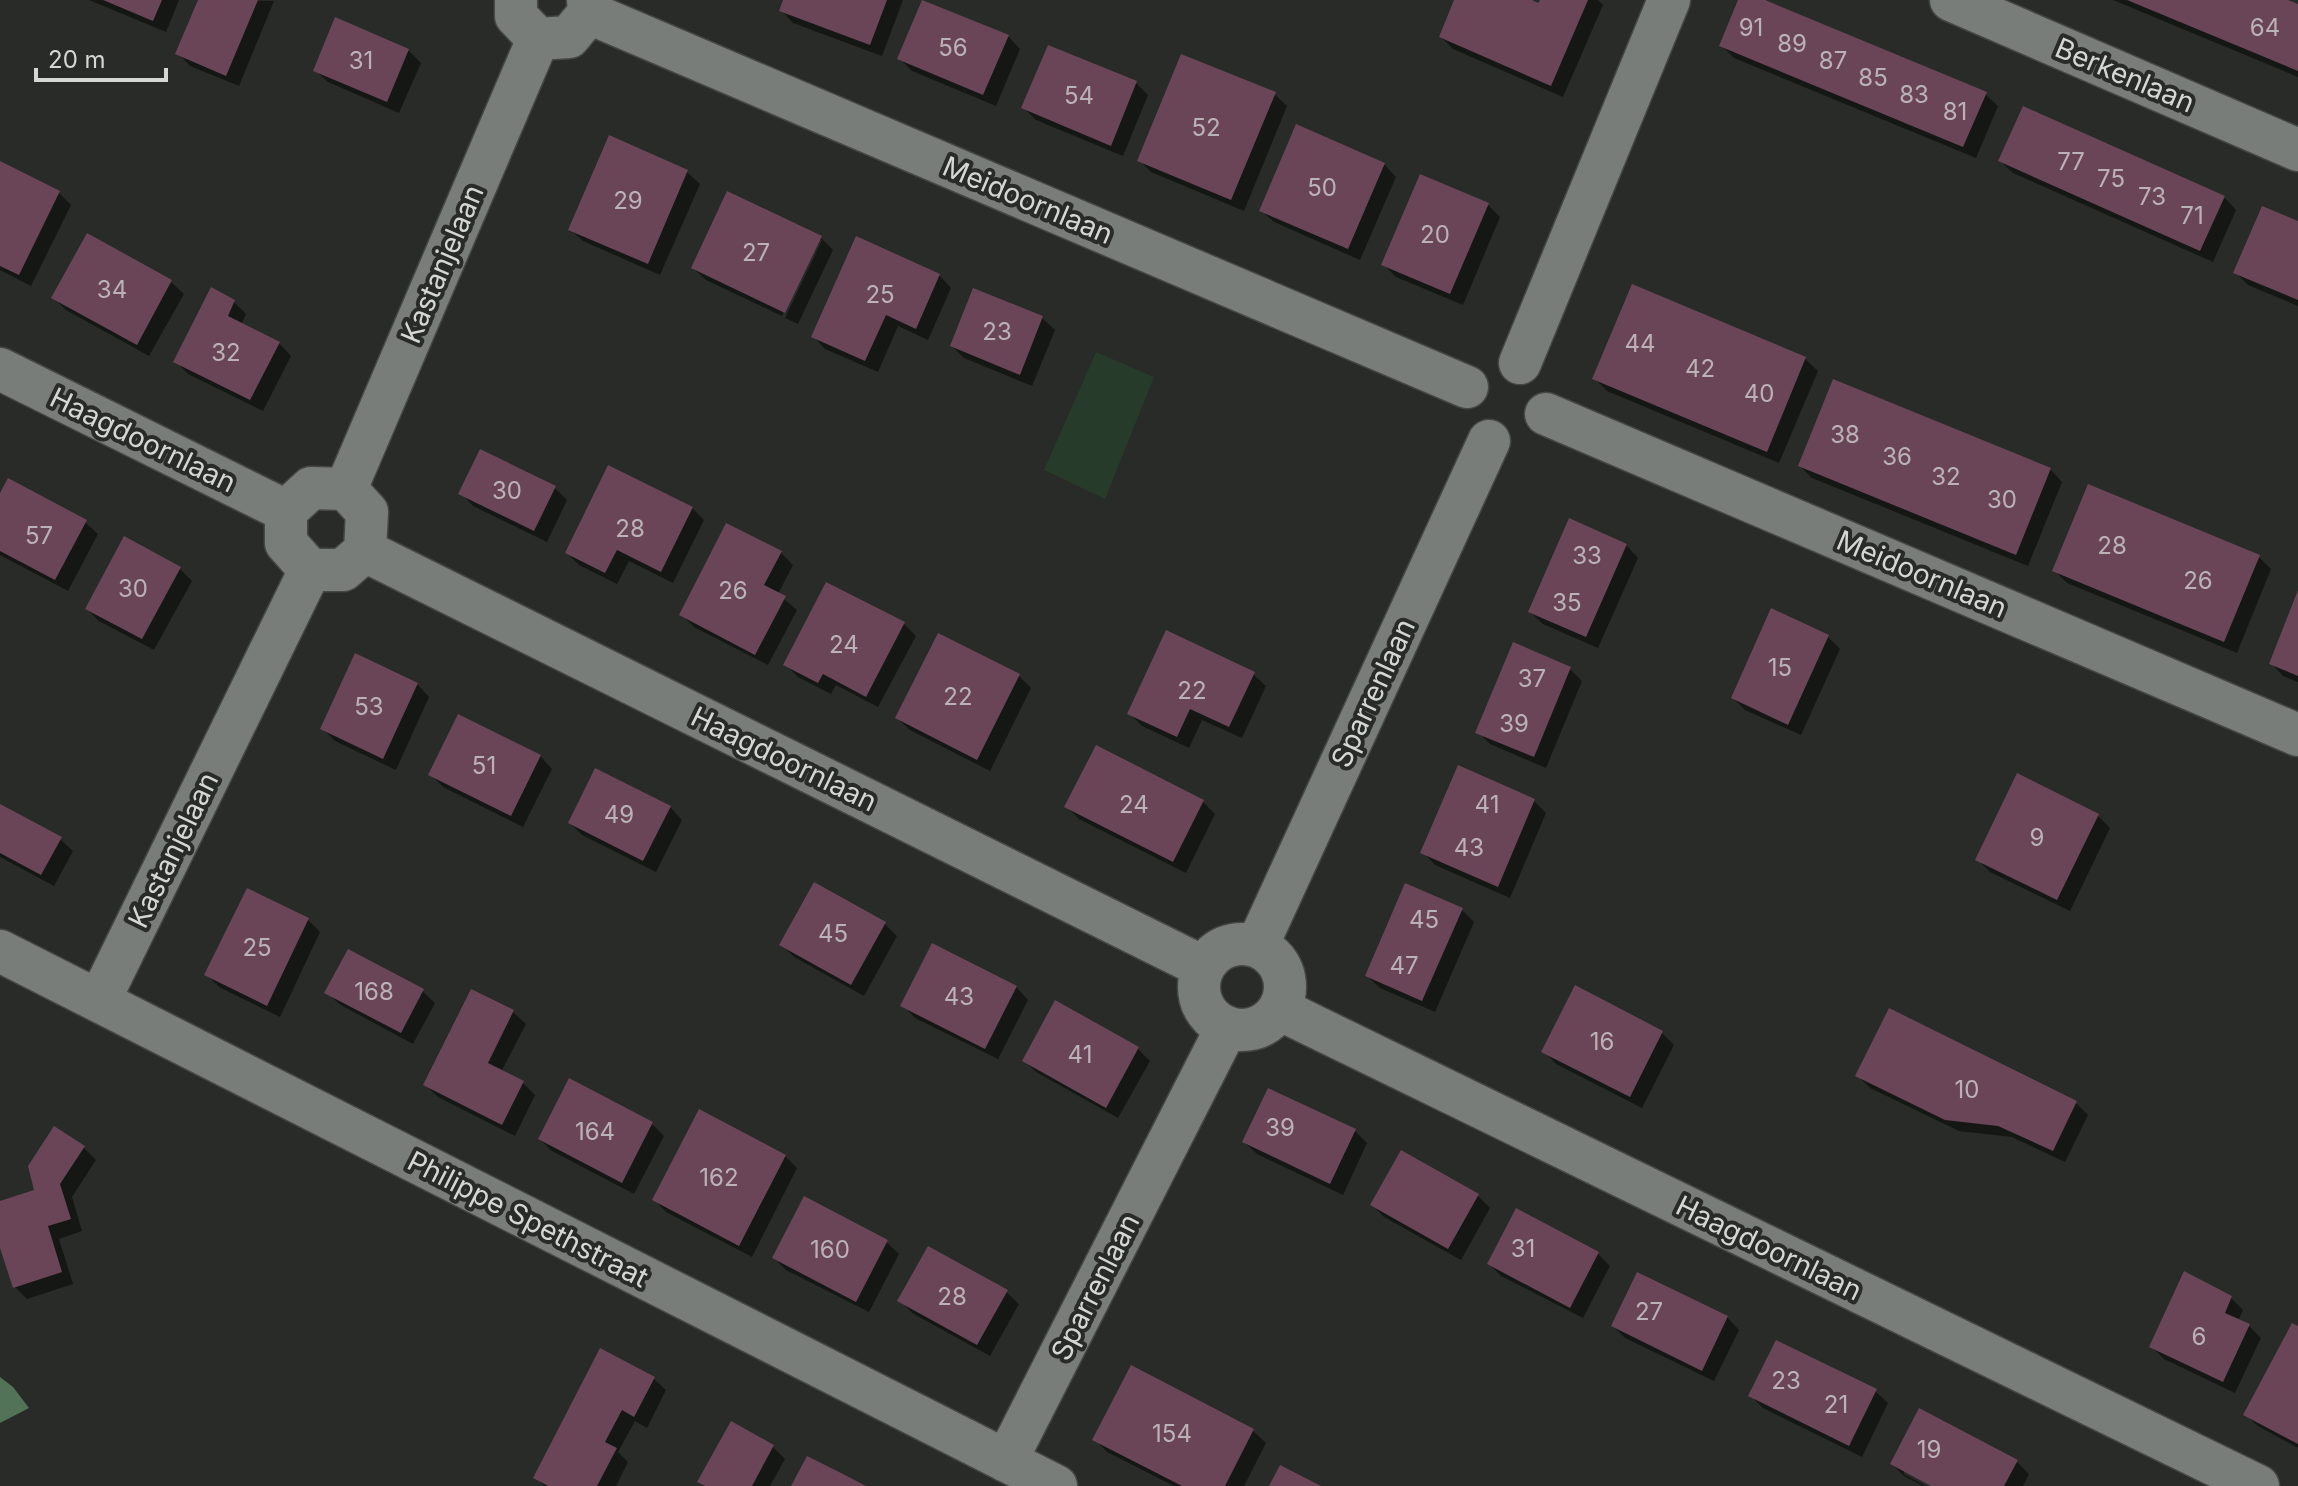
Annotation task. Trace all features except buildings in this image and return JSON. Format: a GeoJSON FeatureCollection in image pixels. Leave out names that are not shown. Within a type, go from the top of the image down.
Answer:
{"type":"FeatureCollection","features":[{"type":"Feature","properties":{"kind":"street"},"geometry":{"type":"LineString","coordinates":[[516,0],[516,16],[538,39],[569,37],[588,6]]}},
{"type":"Feature","properties":{"kind":"street"},"geometry":{"type":"LineString","coordinates":[[1520,363],[1669,0]]}},
{"type":"Feature","properties":{"kind":"street","name":"Berkenlaan"},"geometry":{"type":"LineString","coordinates":[[1951,0],[2298,150]]}},
{"type":"Feature","properties":{"kind":"street","name":"Meidoornlaan"},"geometry":{"type":"LineString","coordinates":[[588,6],[1467,387]]}},
{"type":"Feature","properties":{"kind":"street","name":"Kastanjelaan"},"geometry":{"type":"LineString","coordinates":[[346,489],[538,39]]}},
{"type":"Feature","properties":{"kind":"street"},"geometry":{"type":"LineString","coordinates":[[1503,360],[1520,363],[1541,379],[1547,396],[1546,414],[1535,433],[1523,441],[1506,444],[1489,441],[1475,432],[1467,417],[1464,402],[1467,387],[1477,372],[1492,363],[1503,360]]}},
{"type":"Feature","properties":{"kind":"street","name":"Haagdoornlaan"},"geometry":{"type":"LineString","coordinates":[[0,369],[286,511]]}},
{"type":"Feature","properties":{"kind":"street","name":"Meidoornlaan"},"geometry":{"type":"LineString","coordinates":[[1546,414],[2298,735]]}},
{"type":"Feature","properties":{"kind":"street","name":"Sparrenlaan"},"geometry":{"type":"LineString","coordinates":[[1257,946],[1489,441]]}},
{"type":"Feature","properties":{"kind":"street"},"geometry":{"type":"LineString","coordinates":[[311,488],[346,489],[367,512],[365,551],[343,570],[310,570],[286,543],[286,511],[311,488]]}},
{"type":"Feature","properties":{"kind":"street","name":"Haagdoornlaan"},"geometry":{"type":"LineString","coordinates":[[365,551],[1203,967]]}},
{"type":"Feature","properties":{"kind":"street","name":"Kastanjelaan"},"geometry":{"type":"LineString","coordinates":[[99,1001],[310,570]]}},
{"type":"Feature","properties":{"kind":"street"},"geometry":{"type":"LineString","coordinates":[[1245,943],[1257,946],[1268,952],[1281,967],[1285,983],[1279,1009],[1270,1020],[1257,1027],[1243,1030],[1227,1027],[1209,1015],[1200,1000],[1199,978],[1203,967],[1217,951],[1228,945],[1245,943]]}},
{"type":"Feature","properties":{"kind":"street","name":"Philippe Spethstraat"},"geometry":{"type":"LineString","coordinates":[[0,951],[1056,1486]]}},
{"type":"Feature","properties":{"kind":"street","name":"Haagdoornlaan"},"geometry":{"type":"LineString","coordinates":[[1279,1009],[2258,1486]]}},
{"type":"Feature","properties":{"kind":"street","name":"Sparrenlaan"},"geometry":{"type":"LineString","coordinates":[[1006,1461],[1227,1027]]}},
{"type":"Feature","properties":{"kind":"shaded area"},"geometry":{"type":"Polygon","coordinates":[[[1096,352],[1154,377],[1105,499],[1044,470],[1096,352]]]}},
{"type":"Feature","properties":{"kind":"shaded area"},"geometry":{"type":"Polygon","coordinates":[[[0,1377],[13,1387],[29,1408],[0,1423],[0,1377]]]}}]}
